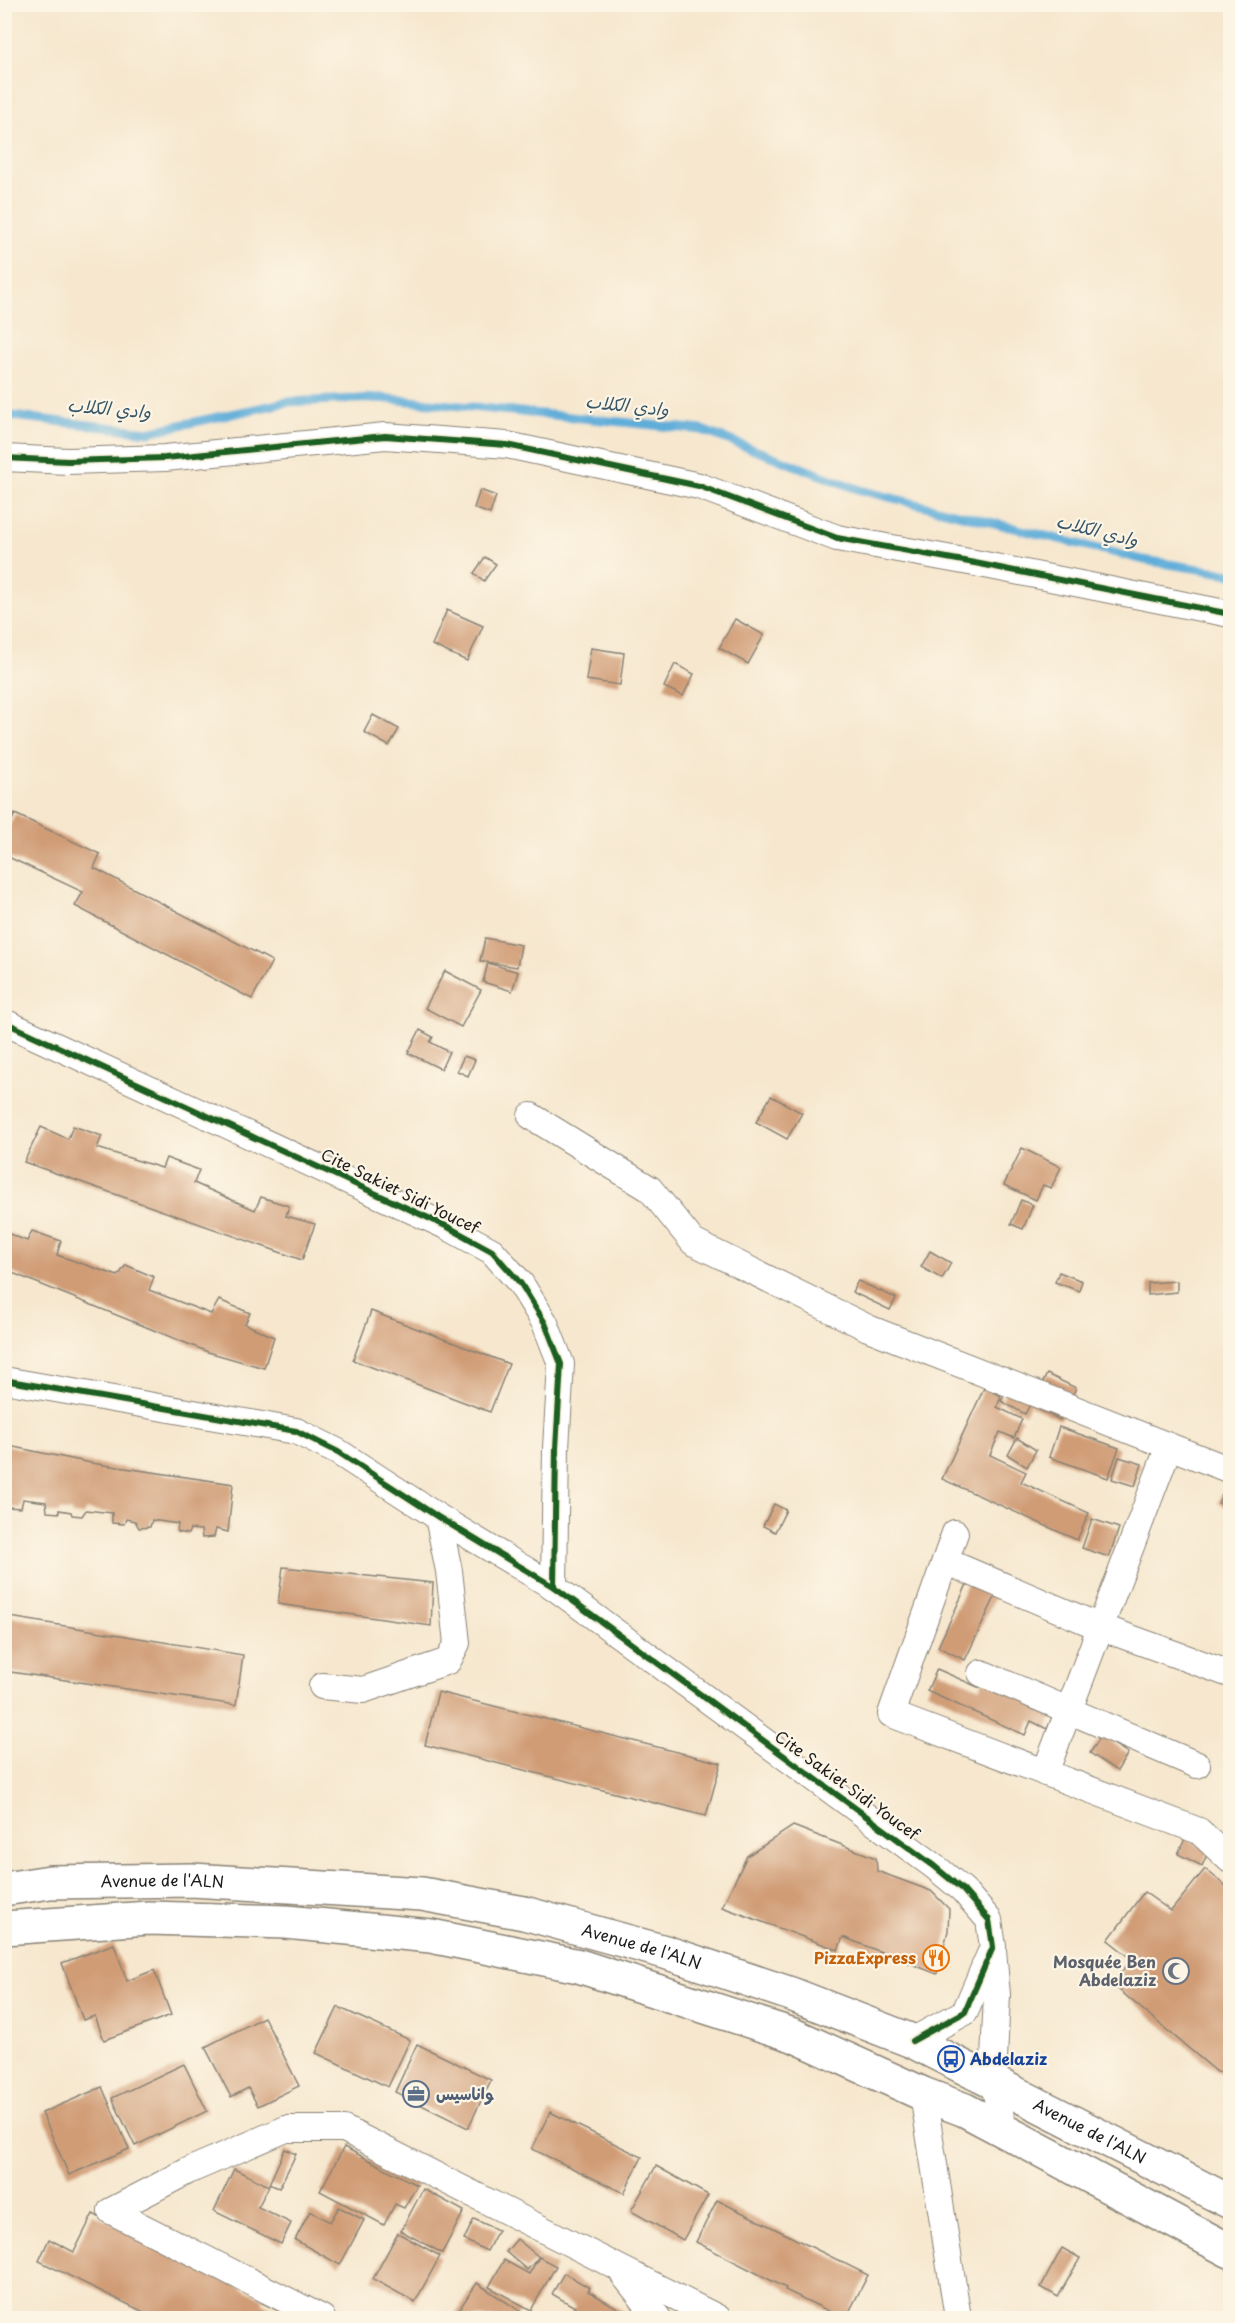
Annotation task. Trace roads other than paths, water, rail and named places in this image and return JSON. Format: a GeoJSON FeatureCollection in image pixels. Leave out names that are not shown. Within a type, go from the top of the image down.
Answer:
{"type":"FeatureCollection","features":[{"type":"Feature","properties":{"kind":"main road","name":"Avenue de l'ALN"},"geometry":{"type":"LineString","coordinates":[[4,1889],[50,1882],[192,1880],[422,1894],[524,1913],[665,1952],[791,1994],[912,2041],[1230,2202]]}},
{"type":"Feature","properties":{"kind":"main road"},"geometry":{"type":"LineString","coordinates":[[4,1928],[149,1918],[286,1922],[431,1936],[579,1966],[793,2036],[923,2094],[965,2110],[1230,2251]]}},
{"type":"Feature","properties":{"kind":"street"},"geometry":{"type":"LineString","coordinates":[[4,458],[68,461],[165,459],[385,436],[507,445],[699,486],[837,538],[1230,614]]}},
{"type":"Feature","properties":{"kind":"street","name":"Cite Sakiet Sidi Youcef"},"geometry":{"type":"LineString","coordinates":[[4,1022],[438,1222],[492,1251],[521,1284],[545,1323],[561,1364],[556,1449],[554,1587]]}},
{"type":"Feature","properties":{"kind":"street"},"geometry":{"type":"LineString","coordinates":[[531,1116],[650,1189],[693,1242],[868,1328],[1230,1470]]}},
{"type":"Feature","properties":{"kind":"street","name":"Cite Sakiet Sidi Youcef"},"geometry":{"type":"LineString","coordinates":[[4,1380],[296,1431],[338,1452],[438,1517],[554,1587],[934,1866],[963,1890],[989,1920],[997,1995],[993,2080],[1004,2131]]}},
{"type":"Feature","properties":{"kind":"street"},"geometry":{"type":"LineString","coordinates":[[1046,1773],[1169,1446]]}},
{"type":"Feature","properties":{"kind":"street"},"geometry":{"type":"LineString","coordinates":[[322,1686],[363,1690],[448,1661],[457,1643],[449,1571],[438,1517]]}},
{"type":"Feature","properties":{"kind":"street"},"geometry":{"type":"LineString","coordinates":[[956,1533],[891,1714],[1199,1831],[1230,1860]]}},
{"type":"Feature","properties":{"kind":"street"},"geometry":{"type":"LineString","coordinates":[[945,1562],[1100,1627],[1227,1673]]}},
{"type":"Feature","properties":{"kind":"street"},"geometry":{"type":"LineString","coordinates":[[981,1673],[1197,1765]]}},
{"type":"Feature","properties":{"kind":"street"},"geometry":{"type":"LineString","coordinates":[[912,2041],[965,2012],[993,1947]]}},
{"type":"Feature","properties":{"kind":"street"},"geometry":{"type":"LineString","coordinates":[[923,2094],[958,2319]]}},
{"type":"Feature","properties":{"kind":"street"},"geometry":{"type":"LineString","coordinates":[[322,2319],[111,2211],[188,2171],[286,2129],[344,2129],[718,2319]]}},
{"type":"Feature","properties":{"kind":"street"},"geometry":{"type":"LineString","coordinates":[[618,2267],[658,2319]]}},
{"type":"Feature","properties":{"kind":"waterway","name":"وادي الكلاب"},"geometry":{"type":"LineString","coordinates":[[4,415],[148,432],[287,402],[380,398],[702,430],[860,490],[1144,560],[1230,574]]}},
{"type":"Feature","properties":{"kind":"place","name":"PizzaExpress"},"geometry":{"type":"Point","coordinates":[936,1958]}},
{"type":"Feature","properties":{"kind":"place","name":"Mosquée Ben Abdelaziz"},"geometry":{"type":"Point","coordinates":[1176,1971]}},
{"type":"Feature","properties":{"kind":"place","name":"Abdelaziz"},"geometry":{"type":"Point","coordinates":[951,2059]}},
{"type":"Feature","properties":{"kind":"place","name":"واناسيس"},"geometry":{"type":"Point","coordinates":[416,2094]}}]}
